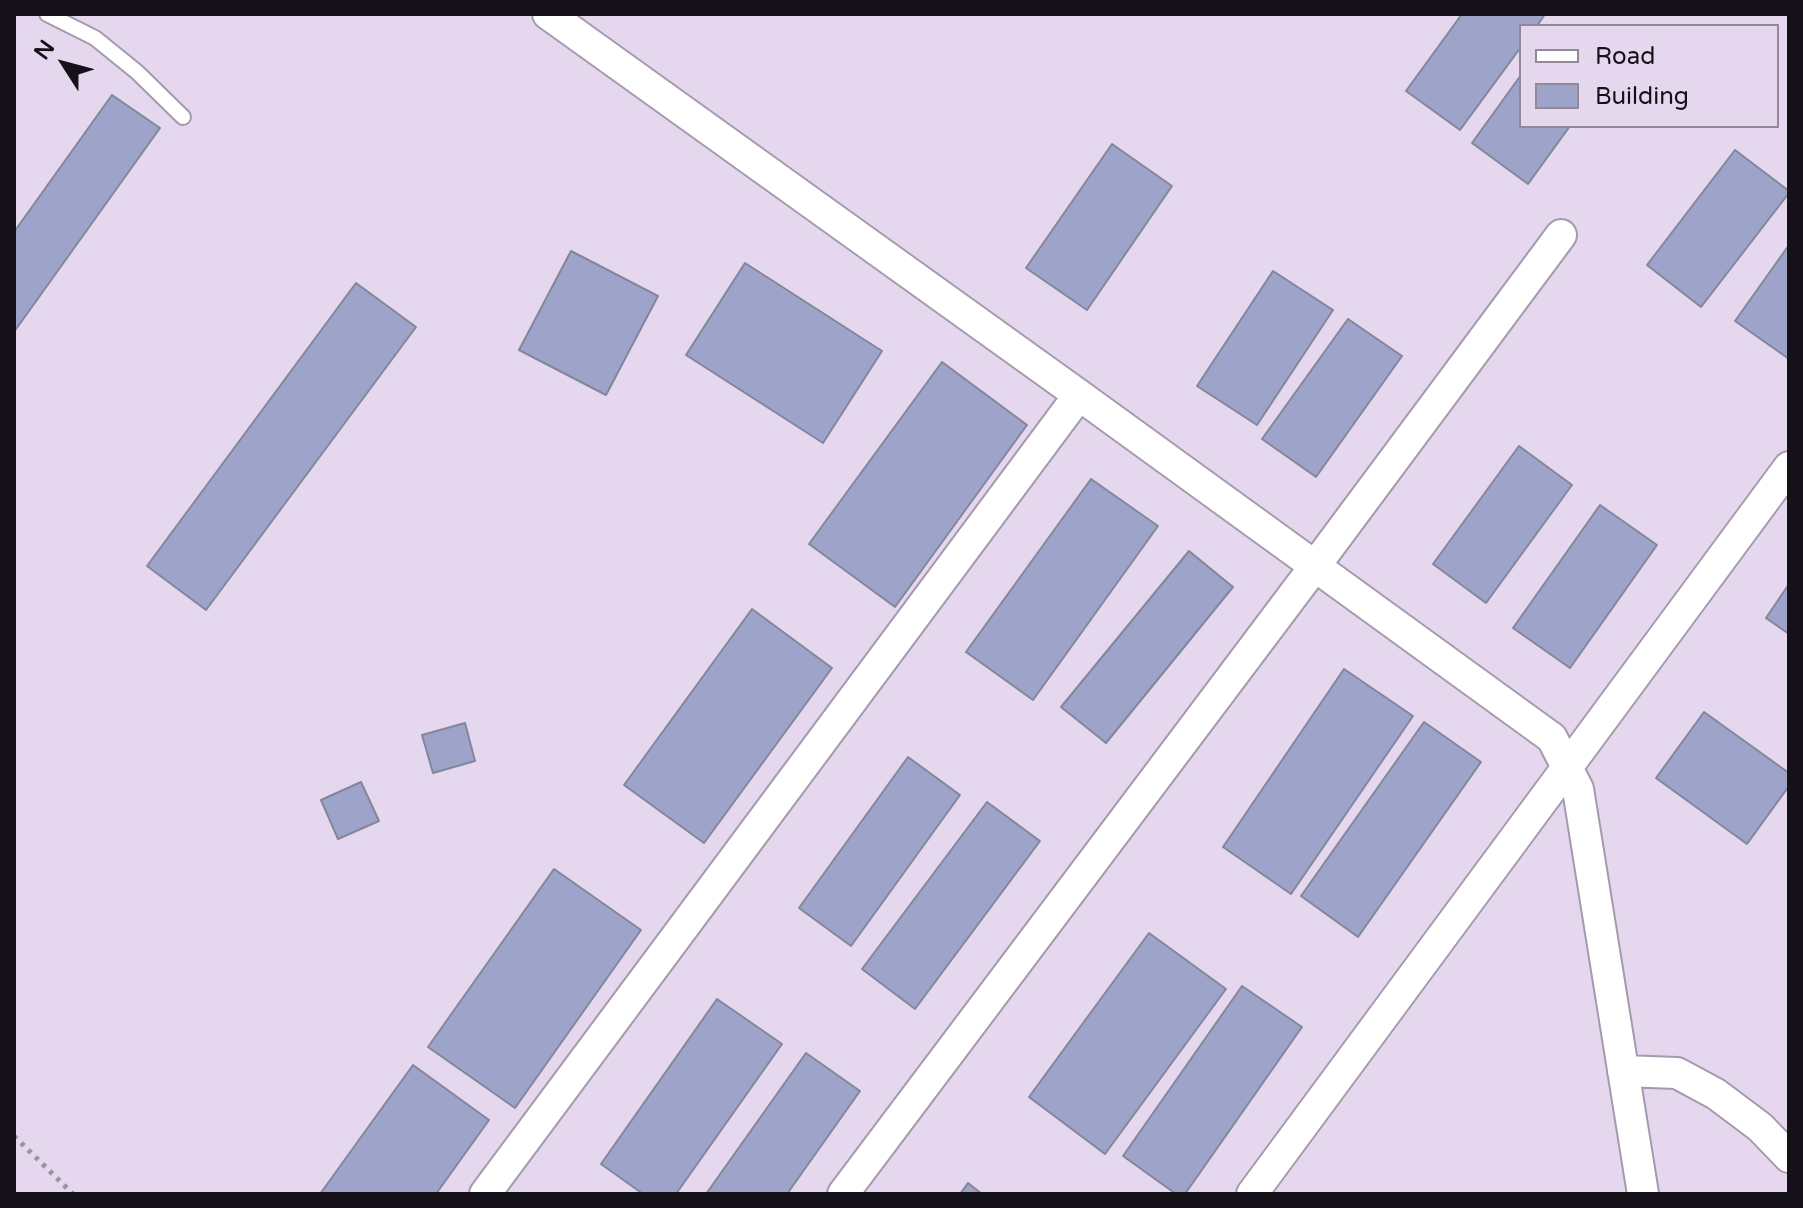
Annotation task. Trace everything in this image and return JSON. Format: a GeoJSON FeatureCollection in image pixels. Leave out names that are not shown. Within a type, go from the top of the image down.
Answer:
{"type":"FeatureCollection","features":[{"type":"Feature","properties":{"kind":"street"},"geometry":{"type":"LineString","coordinates":[[548,14],[1552,738],[1578,789],[1643,1194]]}},
{"type":"Feature","properties":{"kind":"street"},"geometry":{"type":"LineString","coordinates":[[843,1194],[1561,235]]}},
{"type":"Feature","properties":{"kind":"street"},"geometry":{"type":"LineString","coordinates":[[485,1194],[1079,395]]}},
{"type":"Feature","properties":{"kind":"street"},"geometry":{"type":"LineString","coordinates":[[1252,1194],[1789,467]]}},
{"type":"Feature","properties":{"kind":"street"},"geometry":{"type":"LineString","coordinates":[[1623,1071],[1677,1073],[1716,1094],[1760,1127],[1789,1157]]}},
{"type":"Feature","properties":{"kind":"lane"},"geometry":{"type":"LineString","coordinates":[[47,14],[95,38],[137,72],[183,117]]}},
{"type":"Feature","properties":{"kind":"path"},"geometry":{"type":"LineString","coordinates":[[14,1136],[73,1194]]}},
{"type":"Feature","properties":{"kind":"building"},"geometry":{"type":"Polygon","coordinates":[[[1462,14],[1545,14],[1538,24],[1519,24],[1519,50],[1460,130],[1406,91],[1462,14]]]}},
{"type":"Feature","properties":{"kind":"building"},"geometry":{"type":"Polygon","coordinates":[[[1519,78],[1519,128],[1569,128],[1528,184],[1472,143],[1519,78]]]}},
{"type":"Feature","properties":{"kind":"building"},"geometry":{"type":"Polygon","coordinates":[[[112,95],[160,128],[14,332],[14,232],[112,95]]]}},
{"type":"Feature","properties":{"kind":"building"},"geometry":{"type":"Polygon","coordinates":[[[1112,144],[1172,186],[1087,310],[1026,268],[1112,144]]]}},
{"type":"Feature","properties":{"kind":"building"},"geometry":{"type":"Polygon","coordinates":[[[1735,150],[1789,193],[1701,307],[1647,265],[1735,150]]]}},
{"type":"Feature","properties":{"kind":"building"},"geometry":{"type":"Polygon","coordinates":[[[1789,245],[1789,359],[1735,321],[1789,245]]]}},
{"type":"Feature","properties":{"kind":"building"},"geometry":{"type":"Polygon","coordinates":[[[571,251],[658,296],[606,395],[519,350],[571,251]]]}},
{"type":"Feature","properties":{"kind":"building"},"geometry":{"type":"Polygon","coordinates":[[[745,263],[882,351],[823,443],[686,355],[745,263]]]}},
{"type":"Feature","properties":{"kind":"building"},"geometry":{"type":"Polygon","coordinates":[[[1273,271],[1333,310],[1257,425],[1197,386],[1273,271]]]}},
{"type":"Feature","properties":{"kind":"building"},"geometry":{"type":"Polygon","coordinates":[[[356,283],[416,327],[206,610],[147,566],[356,283]]]}},
{"type":"Feature","properties":{"kind":"building"},"geometry":{"type":"Polygon","coordinates":[[[1348,319],[1402,356],[1316,477],[1262,439],[1348,319]]]}},
{"type":"Feature","properties":{"kind":"building"},"geometry":{"type":"Polygon","coordinates":[[[942,362],[1027,425],[895,607],[809,544],[942,362]]]}},
{"type":"Feature","properties":{"kind":"building"},"geometry":{"type":"Polygon","coordinates":[[[1519,446],[1572,485],[1486,603],[1433,564],[1519,446]]]}},
{"type":"Feature","properties":{"kind":"building"},"geometry":{"type":"Polygon","coordinates":[[[1091,479],[1158,526],[1033,700],[966,652],[1091,479]]]}},
{"type":"Feature","properties":{"kind":"building"},"geometry":{"type":"Polygon","coordinates":[[[1600,505],[1657,545],[1570,668],[1513,628],[1600,505]]]}},
{"type":"Feature","properties":{"kind":"building"},"geometry":{"type":"Polygon","coordinates":[[[1189,551],[1233,587],[1106,743],[1061,707],[1189,551]]]}},
{"type":"Feature","properties":{"kind":"building"},"geometry":{"type":"Polygon","coordinates":[[[1789,584],[1789,634],[1766,618],[1789,584]]]}},
{"type":"Feature","properties":{"kind":"building"},"geometry":{"type":"Polygon","coordinates":[[[752,609],[832,668],[704,843],[624,785],[752,609]]]}},
{"type":"Feature","properties":{"kind":"building"},"geometry":{"type":"Polygon","coordinates":[[[1344,669],[1413,716],[1291,894],[1223,847],[1344,669]]]}},
{"type":"Feature","properties":{"kind":"building"},"geometry":{"type":"Polygon","coordinates":[[[1704,712],[1789,773],[1789,786],[1747,844],[1656,778],[1704,712]]]}},
{"type":"Feature","properties":{"kind":"building"},"geometry":{"type":"Polygon","coordinates":[[[1424,722],[1481,762],[1358,937],[1301,896],[1424,722]]]}},
{"type":"Feature","properties":{"kind":"building"},"geometry":{"type":"Polygon","coordinates":[[[465,723],[475,761],[433,773],[422,735],[465,723]]]}},
{"type":"Feature","properties":{"kind":"building"},"geometry":{"type":"Polygon","coordinates":[[[908,757],[960,795],[851,946],[799,908],[908,757]]]}},
{"type":"Feature","properties":{"kind":"building"},"geometry":{"type":"Polygon","coordinates":[[[361,782],[379,821],[338,839],[321,800],[361,782]]]}},
{"type":"Feature","properties":{"kind":"building"},"geometry":{"type":"Polygon","coordinates":[[[987,802],[1040,841],[915,1009],[862,969],[987,802]]]}},
{"type":"Feature","properties":{"kind":"building"},"geometry":{"type":"Polygon","coordinates":[[[554,869],[641,930],[515,1108],[428,1047],[554,869]]]}},
{"type":"Feature","properties":{"kind":"building"},"geometry":{"type":"Polygon","coordinates":[[[1149,933],[1226,989],[1105,1154],[1029,1097],[1149,933]]]}},
{"type":"Feature","properties":{"kind":"building"},"geometry":{"type":"Polygon","coordinates":[[[1242,986],[1302,1027],[1185,1194],[1176,1194],[1123,1156],[1242,986]]]}},
{"type":"Feature","properties":{"kind":"building"},"geometry":{"type":"Polygon","coordinates":[[[717,999],[782,1044],[676,1194],[643,1194],[601,1164],[717,999]]]}},
{"type":"Feature","properties":{"kind":"building"},"geometry":{"type":"Polygon","coordinates":[[[806,1053],[860,1091],[787,1194],[706,1194],[806,1053]]]}},
{"type":"Feature","properties":{"kind":"building"},"geometry":{"type":"Polygon","coordinates":[[[413,1065],[489,1120],[436,1194],[320,1194],[413,1065]]]}},
{"type":"Feature","properties":{"kind":"building"},"geometry":{"type":"Polygon","coordinates":[[[968,1183],[982,1194],[960,1194],[968,1183]]]}}]}
